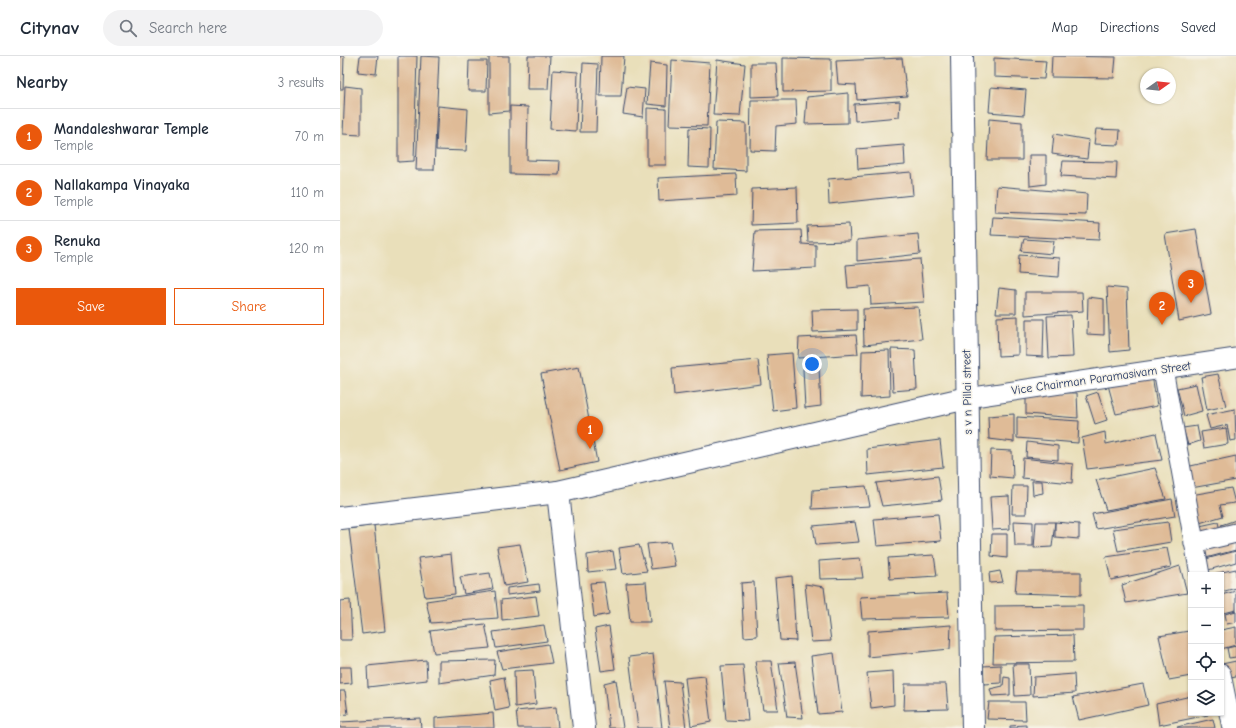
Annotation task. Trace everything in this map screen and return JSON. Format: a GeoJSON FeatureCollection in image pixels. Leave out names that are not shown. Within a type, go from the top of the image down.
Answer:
{"type":"FeatureCollection","features":[{"type":"Feature","properties":{"kind":"street","name":"s v n Pillai street"},"geometry":{"type":"LineString","coordinates":[[962,56],[972,728]]}},
{"type":"Feature","properties":{"kind":"street","name":"Vice Chairman Paramasivam Street"},"geometry":{"type":"LineString","coordinates":[[967,398],[1236,358]]}},
{"type":"Feature","properties":{"kind":"street"},"geometry":{"type":"LineString","coordinates":[[1163,368],[1199,572]]}},
{"type":"Feature","properties":{"kind":"street"},"geometry":{"type":"LineString","coordinates":[[340,518],[558,492],[967,398]]}},
{"type":"Feature","properties":{"kind":"street"},"geometry":{"type":"LineString","coordinates":[[558,492],[584,728]]}},
{"type":"Feature","properties":{"kind":"street"},"geometry":{"type":"LineString","coordinates":[[1194,543],[1236,533]]}},
{"type":"Feature","properties":{"kind":"street"},"geometry":{"type":"LineString","coordinates":[[1222,680],[1232,728]]}},
{"type":"Feature","properties":{"kind":"building"},"geometry":{"type":"Polygon","coordinates":[[[340,56],[344,56],[343,89],[340,89],[340,56]]]}},
{"type":"Feature","properties":{"kind":"building"},"geometry":{"type":"Polygon","coordinates":[[[360,56],[378,56],[376,74],[358,72],[360,56]]]}},
{"type":"Feature","properties":{"kind":"building"},"geometry":{"type":"Polygon","coordinates":[[[398,56],[417,56],[414,161],[398,162],[398,56]]]}},
{"type":"Feature","properties":{"kind":"building"},"geometry":{"type":"Polygon","coordinates":[[[421,56],[439,57],[434,170],[416,170],[421,56]]]}},
{"type":"Feature","properties":{"kind":"building"},"geometry":{"type":"Polygon","coordinates":[[[489,56],[509,56],[509,111],[489,113],[489,56]]]}},
{"type":"Feature","properties":{"kind":"building"},"geometry":{"type":"Polygon","coordinates":[[[528,56],[550,56],[548,89],[527,89],[528,56]]]}},
{"type":"Feature","properties":{"kind":"building"},"geometry":{"type":"Polygon","coordinates":[[[601,56],[624,56],[621,96],[600,96],[601,56]]]}},
{"type":"Feature","properties":{"kind":"building"},"geometry":{"type":"Polygon","coordinates":[[[1052,56],[1116,57],[1114,78],[1051,77],[1052,56]]]}},
{"type":"Feature","properties":{"kind":"building"},"geometry":{"type":"Polygon","coordinates":[[[783,58],[831,59],[831,91],[783,92],[783,58]]]}},
{"type":"Feature","properties":{"kind":"building"},"geometry":{"type":"Polygon","coordinates":[[[902,58],[907,96],[857,100],[856,85],[838,84],[836,61],[902,58]]]}},
{"type":"Feature","properties":{"kind":"building"},"geometry":{"type":"Polygon","coordinates":[[[994,58],[1046,61],[1044,79],[994,77],[994,58]]]}},
{"type":"Feature","properties":{"kind":"building"},"geometry":{"type":"Polygon","coordinates":[[[672,60],[710,63],[707,126],[669,125],[672,60]]]}},
{"type":"Feature","properties":{"kind":"building"},"geometry":{"type":"Polygon","coordinates":[[[717,60],[745,64],[740,116],[713,115],[717,60]]]}},
{"type":"Feature","properties":{"kind":"building"},"geometry":{"type":"Polygon","coordinates":[[[469,61],[487,61],[486,91],[468,91],[469,61]]]}},
{"type":"Feature","properties":{"kind":"building"},"geometry":{"type":"Polygon","coordinates":[[[583,63],[598,64],[596,132],[580,132],[583,63]]]}},
{"type":"Feature","properties":{"kind":"building"},"geometry":{"type":"Polygon","coordinates":[[[650,63],[667,65],[666,106],[647,104],[650,63]]]}},
{"type":"Feature","properties":{"kind":"building"},"geometry":{"type":"Polygon","coordinates":[[[751,63],[776,63],[778,96],[751,97],[751,63]]]}},
{"type":"Feature","properties":{"kind":"building"},"geometry":{"type":"Polygon","coordinates":[[[553,70],[578,72],[576,131],[550,129],[553,70]]]}},
{"type":"Feature","properties":{"kind":"building"},"geometry":{"type":"Polygon","coordinates":[[[345,86],[361,88],[361,135],[343,134],[345,86]]]}},
{"type":"Feature","properties":{"kind":"building"},"geometry":{"type":"Polygon","coordinates":[[[627,87],[645,89],[643,117],[623,114],[627,87]]]}},
{"type":"Feature","properties":{"kind":"building"},"geometry":{"type":"Polygon","coordinates":[[[991,87],[1026,90],[1024,115],[989,112],[991,87]]]}},
{"type":"Feature","properties":{"kind":"building"},"geometry":{"type":"Polygon","coordinates":[[[848,93],[848,123],[805,124],[807,97],[848,93]]]}},
{"type":"Feature","properties":{"kind":"building"},"geometry":{"type":"Polygon","coordinates":[[[751,100],[796,100],[797,124],[776,126],[775,151],[750,150],[751,100]]]}},
{"type":"Feature","properties":{"kind":"building"},"geometry":{"type":"Polygon","coordinates":[[[900,101],[899,117],[855,121],[854,104],[900,101]]]}},
{"type":"Feature","properties":{"kind":"building"},"geometry":{"type":"Polygon","coordinates":[[[438,106],[468,109],[466,151],[436,150],[438,106]]]}},
{"type":"Feature","properties":{"kind":"building"},"geometry":{"type":"Polygon","coordinates":[[[510,106],[528,107],[527,160],[560,161],[559,175],[510,174],[510,106]]]}},
{"type":"Feature","properties":{"kind":"building"},"geometry":{"type":"Polygon","coordinates":[[[647,108],[666,109],[666,165],[647,165],[647,108]]]}},
{"type":"Feature","properties":{"kind":"building"},"geometry":{"type":"Polygon","coordinates":[[[989,119],[1022,122],[1022,160],[987,160],[989,119]]]}},
{"type":"Feature","properties":{"kind":"building"},"geometry":{"type":"Polygon","coordinates":[[[716,122],[746,123],[746,171],[714,169],[716,122]]]}},
{"type":"Feature","properties":{"kind":"building"},"geometry":{"type":"Polygon","coordinates":[[[689,128],[710,129],[709,168],[688,167],[689,128]]]}},
{"type":"Feature","properties":{"kind":"building"},"geometry":{"type":"Polygon","coordinates":[[[1096,129],[1120,130],[1119,145],[1094,144],[1096,129]]]}},
{"type":"Feature","properties":{"kind":"building"},"geometry":{"type":"Polygon","coordinates":[[[1054,134],[1089,140],[1087,159],[1052,154],[1054,134]]]}},
{"type":"Feature","properties":{"kind":"building"},"geometry":{"type":"Polygon","coordinates":[[[904,145],[905,165],[858,169],[857,149],[904,145]]]}},
{"type":"Feature","properties":{"kind":"building"},"geometry":{"type":"Polygon","coordinates":[[[1029,155],[1046,155],[1046,184],[1030,186],[1029,155]]]}},
{"type":"Feature","properties":{"kind":"building"},"geometry":{"type":"Polygon","coordinates":[[[1063,161],[1117,162],[1116,179],[1061,176],[1063,161]]]}},
{"type":"Feature","properties":{"kind":"building"},"geometry":{"type":"Polygon","coordinates":[[[911,172],[913,195],[829,204],[828,179],[911,172]]]}},
{"type":"Feature","properties":{"kind":"building"},"geometry":{"type":"Polygon","coordinates":[[[736,174],[737,196],[659,201],[658,178],[736,174]]]}},
{"type":"Feature","properties":{"kind":"building"},"geometry":{"type":"Polygon","coordinates":[[[997,186],[1087,194],[1086,215],[995,212],[997,186]]]}},
{"type":"Feature","properties":{"kind":"building"},"geometry":{"type":"Polygon","coordinates":[[[797,187],[798,223],[751,225],[752,189],[797,187]]]}},
{"type":"Feature","properties":{"kind":"building"},"geometry":{"type":"Polygon","coordinates":[[[993,217],[1100,223],[1099,240],[991,235],[993,217]]]}},
{"type":"Feature","properties":{"kind":"building"},"geometry":{"type":"Polygon","coordinates":[[[849,224],[850,241],[808,242],[807,226],[849,224]]]}},
{"type":"Feature","properties":{"kind":"building"},"geometry":{"type":"Polygon","coordinates":[[[1196,229],[1211,314],[1179,321],[1165,234],[1196,229]]]}},
{"type":"Feature","properties":{"kind":"building"},"geometry":{"type":"Polygon","coordinates":[[[801,230],[802,244],[816,245],[816,268],[752,271],[755,231],[801,230]]]}},
{"type":"Feature","properties":{"kind":"building"},"geometry":{"type":"Polygon","coordinates":[[[918,234],[920,254],[857,261],[857,240],[918,234]]]}},
{"type":"Feature","properties":{"kind":"building"},"geometry":{"type":"Polygon","coordinates":[[[1024,239],[1054,241],[1052,254],[1021,251],[1024,239]]]}},
{"type":"Feature","properties":{"kind":"building"},"geometry":{"type":"Polygon","coordinates":[[[1019,255],[1060,258],[1059,277],[1018,274],[1019,255]]]}},
{"type":"Feature","properties":{"kind":"building"},"geometry":{"type":"Polygon","coordinates":[[[920,259],[924,302],[871,305],[870,286],[848,288],[846,265],[920,259]]]}},
{"type":"Feature","properties":{"kind":"building"},"geometry":{"type":"Polygon","coordinates":[[[1107,287],[1127,289],[1129,350],[1110,352],[1107,287]]]}},
{"type":"Feature","properties":{"kind":"building"},"geometry":{"type":"Polygon","coordinates":[[[999,288],[1016,290],[1016,313],[996,313],[999,288]]]}},
{"type":"Feature","properties":{"kind":"building"},"geometry":{"type":"Polygon","coordinates":[[[1025,292],[1082,292],[1083,311],[1025,315],[1025,292]]]}},
{"type":"Feature","properties":{"kind":"building"},"geometry":{"type":"Polygon","coordinates":[[[1088,297],[1104,299],[1104,335],[1087,334],[1088,297]]]}},
{"type":"Feature","properties":{"kind":"building"},"geometry":{"type":"Polygon","coordinates":[[[918,307],[922,339],[864,345],[863,309],[918,307]]]}},
{"type":"Feature","properties":{"kind":"building"},"geometry":{"type":"Polygon","coordinates":[[[857,309],[857,330],[813,332],[812,310],[857,309]]]}},
{"type":"Feature","properties":{"kind":"building"},"geometry":{"type":"Polygon","coordinates":[[[1071,315],[1073,357],[1049,358],[1047,316],[1071,315]]]}},
{"type":"Feature","properties":{"kind":"building"},"geometry":{"type":"Polygon","coordinates":[[[1018,316],[1018,355],[998,356],[997,317],[1018,316]]]}},
{"type":"Feature","properties":{"kind":"building"},"geometry":{"type":"Polygon","coordinates":[[[1026,319],[1044,319],[1043,357],[1026,356],[1026,319]]]}},
{"type":"Feature","properties":{"kind":"building"},"geometry":{"type":"Polygon","coordinates":[[[856,335],[858,354],[798,358],[799,338],[856,335]]]}},
{"type":"Feature","properties":{"kind":"building"},"geometry":{"type":"Polygon","coordinates":[[[891,349],[915,350],[917,389],[893,391],[891,349]]]}},
{"type":"Feature","properties":{"kind":"building"},"geometry":{"type":"Polygon","coordinates":[[[889,350],[890,396],[861,398],[862,351],[889,350]]]}},
{"type":"Feature","properties":{"kind":"building"},"geometry":{"type":"Polygon","coordinates":[[[792,353],[796,408],[773,411],[767,355],[792,353]]]}},
{"type":"Feature","properties":{"kind":"building"},"geometry":{"type":"Polygon","coordinates":[[[758,360],[761,384],[674,395],[672,368],[758,360]]]}},
{"type":"Feature","properties":{"kind":"building"},"geometry":{"type":"Polygon","coordinates":[[[579,367],[597,462],[560,470],[541,374],[579,367]]]}},
{"type":"Feature","properties":{"kind":"building"},"geometry":{"type":"Polygon","coordinates":[[[819,367],[821,406],[805,408],[803,369],[819,367]]]}},
{"type":"Feature","properties":{"kind":"building"},"geometry":{"type":"Polygon","coordinates":[[[1218,374],[1226,406],[1207,410],[1201,377],[1218,374]]]}},
{"type":"Feature","properties":{"kind":"building"},"geometry":{"type":"Polygon","coordinates":[[[1152,375],[1157,406],[1116,414],[1108,385],[1152,375]]]}},
{"type":"Feature","properties":{"kind":"building"},"geometry":{"type":"Polygon","coordinates":[[[1196,384],[1202,411],[1184,416],[1177,388],[1196,384]]]}},
{"type":"Feature","properties":{"kind":"building"},"geometry":{"type":"Polygon","coordinates":[[[1026,392],[1077,393],[1078,418],[1026,414],[1026,392]]]}},
{"type":"Feature","properties":{"kind":"building"},"geometry":{"type":"Polygon","coordinates":[[[1098,392],[1107,420],[1095,424],[1086,396],[1098,392]]]}},
{"type":"Feature","properties":{"kind":"building"},"geometry":{"type":"Polygon","coordinates":[[[1235,409],[1236,440],[1230,441],[1227,425],[1210,429],[1206,415],[1235,409]]]}},
{"type":"Feature","properties":{"kind":"building"},"geometry":{"type":"Polygon","coordinates":[[[1014,414],[1014,442],[989,439],[988,416],[1014,414]]]}},
{"type":"Feature","properties":{"kind":"building"},"geometry":{"type":"Polygon","coordinates":[[[1017,417],[1079,421],[1078,443],[1017,438],[1017,417]]]}},
{"type":"Feature","properties":{"kind":"building"},"geometry":{"type":"Polygon","coordinates":[[[1197,426],[1200,441],[1188,445],[1183,428],[1197,426]]]}},
{"type":"Feature","properties":{"kind":"building"},"geometry":{"type":"Polygon","coordinates":[[[1226,428],[1228,444],[1204,448],[1201,432],[1226,428]]]}},
{"type":"Feature","properties":{"kind":"building"},"geometry":{"type":"Polygon","coordinates":[[[1105,432],[1106,444],[1156,433],[1162,460],[1087,469],[1082,438],[1105,432]]]}},
{"type":"Feature","properties":{"kind":"building"},"geometry":{"type":"Polygon","coordinates":[[[940,440],[943,467],[868,475],[867,449],[940,440]]]}},
{"type":"Feature","properties":{"kind":"building"},"geometry":{"type":"Polygon","coordinates":[[[1027,442],[1058,446],[1058,460],[1026,457],[1027,442]]]}},
{"type":"Feature","properties":{"kind":"building"},"geometry":{"type":"Polygon","coordinates":[[[991,450],[1012,451],[1013,478],[990,476],[991,450]]]}},
{"type":"Feature","properties":{"kind":"building"},"geometry":{"type":"Polygon","coordinates":[[[1236,456],[1236,480],[1191,488],[1186,467],[1236,456]]]}},
{"type":"Feature","properties":{"kind":"building"},"geometry":{"type":"Polygon","coordinates":[[[1023,458],[1073,464],[1072,483],[1022,478],[1023,458]]]}},
{"type":"Feature","properties":{"kind":"building"},"geometry":{"type":"Polygon","coordinates":[[[1155,468],[1166,499],[1106,510],[1096,480],[1155,468]]]}},
{"type":"Feature","properties":{"kind":"building"},"geometry":{"type":"Polygon","coordinates":[[[938,476],[942,500],[882,506],[876,483],[938,476]]]}},
{"type":"Feature","properties":{"kind":"building"},"geometry":{"type":"Polygon","coordinates":[[[1032,481],[1042,481],[1043,493],[1033,495],[1032,481]]]}},
{"type":"Feature","properties":{"kind":"building"},"geometry":{"type":"Polygon","coordinates":[[[866,486],[870,506],[812,509],[813,490],[866,486]]]}},
{"type":"Feature","properties":{"kind":"building"},"geometry":{"type":"Polygon","coordinates":[[[1013,486],[1027,486],[1026,514],[1012,514],[1013,486]]]}},
{"type":"Feature","properties":{"kind":"building"},"geometry":{"type":"Polygon","coordinates":[[[1231,488],[1235,503],[1220,505],[1223,516],[1196,524],[1191,495],[1231,488]]]}},
{"type":"Feature","properties":{"kind":"building"},"geometry":{"type":"Polygon","coordinates":[[[1009,496],[1010,529],[992,530],[990,497],[1009,496]]]}},
{"type":"Feature","properties":{"kind":"building"},"geometry":{"type":"Polygon","coordinates":[[[1172,499],[1175,516],[1096,529],[1092,514],[1172,499]]]}},
{"type":"Feature","properties":{"kind":"building"},"geometry":{"type":"Polygon","coordinates":[[[938,514],[941,541],[877,546],[874,519],[938,514]]]}},
{"type":"Feature","properties":{"kind":"building"},"geometry":{"type":"Polygon","coordinates":[[[1236,520],[1236,531],[1225,533],[1221,525],[1236,520]]]}},
{"type":"Feature","properties":{"kind":"building"},"geometry":{"type":"Polygon","coordinates":[[[1014,521],[1033,522],[1033,546],[1015,546],[1014,521]]]}},
{"type":"Feature","properties":{"kind":"building"},"geometry":{"type":"Polygon","coordinates":[[[855,522],[859,542],[816,545],[813,526],[855,522]]]}},
{"type":"Feature","properties":{"kind":"building"},"geometry":{"type":"Polygon","coordinates":[[[1036,522],[1055,522],[1052,547],[1034,548],[1036,522]]]}},
{"type":"Feature","properties":{"kind":"building"},"geometry":{"type":"Polygon","coordinates":[[[1055,522],[1079,524],[1079,539],[1055,537],[1055,522]]]}},
{"type":"Feature","properties":{"kind":"building"},"geometry":{"type":"Polygon","coordinates":[[[1168,522],[1171,542],[1118,551],[1113,529],[1168,522]]]}},
{"type":"Feature","properties":{"kind":"building"},"geometry":{"type":"Polygon","coordinates":[[[1218,522],[1221,535],[1198,539],[1195,527],[1218,522]]]}},
{"type":"Feature","properties":{"kind":"building"},"geometry":{"type":"Polygon","coordinates":[[[374,525],[385,631],[362,634],[349,529],[374,525]]]}},
{"type":"Feature","properties":{"kind":"building"},"geometry":{"type":"Polygon","coordinates":[[[992,534],[1007,534],[1007,558],[991,556],[992,534]]]}},
{"type":"Feature","properties":{"kind":"building"},"geometry":{"type":"Polygon","coordinates":[[[1236,536],[1236,550],[1202,559],[1198,545],[1236,536]]]}},
{"type":"Feature","properties":{"kind":"building"},"geometry":{"type":"Polygon","coordinates":[[[670,542],[675,566],[651,569],[647,544],[670,542]]]}},
{"type":"Feature","properties":{"kind":"building"},"geometry":{"type":"Polygon","coordinates":[[[520,544],[528,582],[504,586],[497,547],[520,544]]]}},
{"type":"Feature","properties":{"kind":"building"},"geometry":{"type":"Polygon","coordinates":[[[639,545],[647,571],[623,574],[619,548],[639,545]]]}},
{"type":"Feature","properties":{"kind":"building"},"geometry":{"type":"Polygon","coordinates":[[[1167,548],[1171,567],[1111,580],[1106,557],[1167,548]]]}},
{"type":"Feature","properties":{"kind":"building"},"geometry":{"type":"Polygon","coordinates":[[[613,551],[616,569],[588,572],[587,555],[613,551]]]}},
{"type":"Feature","properties":{"kind":"building"},"geometry":{"type":"Polygon","coordinates":[[[1236,551],[1236,562],[1205,571],[1202,560],[1236,551]]]}},
{"type":"Feature","properties":{"kind":"building"},"geometry":{"type":"Polygon","coordinates":[[[451,554],[455,594],[425,597],[418,558],[451,554]]]}},
{"type":"Feature","properties":{"kind":"building"},"geometry":{"type":"Polygon","coordinates":[[[934,555],[937,576],[890,579],[888,558],[934,555]]]}},
{"type":"Feature","properties":{"kind":"building"},"geometry":{"type":"Polygon","coordinates":[[[860,558],[863,578],[820,579],[819,561],[860,558]]]}},
{"type":"Feature","properties":{"kind":"building"},"geometry":{"type":"Polygon","coordinates":[[[1180,566],[1187,593],[1126,603],[1122,585],[1180,566]]]}},
{"type":"Feature","properties":{"kind":"building"},"geometry":{"type":"Polygon","coordinates":[[[1236,569],[1236,588],[1224,591],[1224,572],[1222,572],[1236,569]]]}},
{"type":"Feature","properties":{"kind":"building"},"geometry":{"type":"Polygon","coordinates":[[[1000,571],[1003,582],[990,583],[989,573],[1000,571]]]}},
{"type":"Feature","properties":{"kind":"building"},"geometry":{"type":"Polygon","coordinates":[[[1017,572],[1081,572],[1081,595],[1015,593],[1017,572]]]}},
{"type":"Feature","properties":{"kind":"building"},"geometry":{"type":"Polygon","coordinates":[[[490,573],[493,589],[464,594],[460,577],[490,573]]]}},
{"type":"Feature","properties":{"kind":"building"},"geometry":{"type":"Polygon","coordinates":[[[792,576],[796,641],[780,640],[775,578],[792,576]]]}},
{"type":"Feature","properties":{"kind":"building"},"geometry":{"type":"Polygon","coordinates":[[[604,582],[609,614],[594,617],[590,583],[604,582]]]}},
{"type":"Feature","properties":{"kind":"building"},"geometry":{"type":"Polygon","coordinates":[[[646,582],[650,622],[630,622],[626,583],[646,582]]]}},
{"type":"Feature","properties":{"kind":"building"},"geometry":{"type":"Polygon","coordinates":[[[754,582],[757,636],[744,637],[741,583],[754,582]]]}},
{"type":"Feature","properties":{"kind":"building"},"geometry":{"type":"Polygon","coordinates":[[[539,584],[540,591],[507,595],[507,588],[539,584]]]}},
{"type":"Feature","properties":{"kind":"building"},"geometry":{"type":"Polygon","coordinates":[[[805,584],[824,587],[831,641],[811,642],[805,584]]]}},
{"type":"Feature","properties":{"kind":"building"},"geometry":{"type":"Polygon","coordinates":[[[495,591],[498,618],[431,623],[426,601],[495,591]]]}},
{"type":"Feature","properties":{"kind":"building"},"geometry":{"type":"Polygon","coordinates":[[[1236,591],[1236,610],[1224,613],[1224,594],[1236,591]]]}},
{"type":"Feature","properties":{"kind":"building"},"geometry":{"type":"Polygon","coordinates":[[[947,593],[949,617],[862,619],[860,597],[947,593]]]}},
{"type":"Feature","properties":{"kind":"building"},"geometry":{"type":"Polygon","coordinates":[[[536,596],[539,616],[502,620],[501,600],[536,596]]]}},
{"type":"Feature","properties":{"kind":"building"},"geometry":{"type":"Polygon","coordinates":[[[350,600],[352,640],[340,640],[340,601],[350,600]]]}},
{"type":"Feature","properties":{"kind":"building"},"geometry":{"type":"Polygon","coordinates":[[[1083,605],[1083,630],[995,631],[995,606],[1083,605]]]}},
{"type":"Feature","properties":{"kind":"building"},"geometry":{"type":"Polygon","coordinates":[[[1236,611],[1236,622],[1227,624],[1225,614],[1236,611]]]}},
{"type":"Feature","properties":{"kind":"building"},"geometry":{"type":"Polygon","coordinates":[[[485,624],[490,648],[434,653],[430,631],[485,624]]]}},
{"type":"Feature","properties":{"kind":"building"},"geometry":{"type":"Polygon","coordinates":[[[544,625],[547,641],[496,648],[493,632],[544,625]]]}},
{"type":"Feature","properties":{"kind":"building"},"geometry":{"type":"Polygon","coordinates":[[[951,625],[950,649],[868,657],[868,631],[951,625]]]}},
{"type":"Feature","properties":{"kind":"building"},"geometry":{"type":"Polygon","coordinates":[[[609,626],[615,669],[601,671],[595,629],[609,626]]]}},
{"type":"Feature","properties":{"kind":"building"},"geometry":{"type":"Polygon","coordinates":[[[1236,627],[1236,645],[1224,648],[1224,629],[1236,627]]]}},
{"type":"Feature","properties":{"kind":"building"},"geometry":{"type":"Polygon","coordinates":[[[1188,631],[1188,677],[1169,680],[1159,636],[1188,631]]]}},
{"type":"Feature","properties":{"kind":"building"},"geometry":{"type":"Polygon","coordinates":[[[1073,635],[1074,662],[993,663],[994,637],[1073,635]]]}},
{"type":"Feature","properties":{"kind":"building"},"geometry":{"type":"Polygon","coordinates":[[[548,644],[552,663],[502,669],[497,652],[548,644]]]}},
{"type":"Feature","properties":{"kind":"building"},"geometry":{"type":"Polygon","coordinates":[[[1236,646],[1236,657],[1229,658],[1227,648],[1236,646]]]}},
{"type":"Feature","properties":{"kind":"building"},"geometry":{"type":"Polygon","coordinates":[[[834,653],[842,712],[818,714],[811,656],[834,653]]]}},
{"type":"Feature","properties":{"kind":"building"},"geometry":{"type":"Polygon","coordinates":[[[653,654],[662,728],[638,728],[629,657],[653,654]]]}},
{"type":"Feature","properties":{"kind":"building"},"geometry":{"type":"Polygon","coordinates":[[[426,660],[427,680],[368,687],[367,666],[426,660]]]}},
{"type":"Feature","properties":{"kind":"building"},"geometry":{"type":"Polygon","coordinates":[[[495,660],[494,675],[439,683],[439,661],[495,660]]]}},
{"type":"Feature","properties":{"kind":"building"},"geometry":{"type":"Polygon","coordinates":[[[755,661],[771,661],[778,710],[763,710],[755,661]]]}},
{"type":"Feature","properties":{"kind":"building"},"geometry":{"type":"Polygon","coordinates":[[[1236,661],[1236,677],[1225,679],[1224,664],[1236,661]]]}},
{"type":"Feature","properties":{"kind":"building"},"geometry":{"type":"Polygon","coordinates":[[[795,662],[803,718],[787,717],[779,663],[795,662]]]}},
{"type":"Feature","properties":{"kind":"building"},"geometry":{"type":"Polygon","coordinates":[[[1013,664],[1029,664],[1030,695],[1015,696],[1013,664]]]}},
{"type":"Feature","properties":{"kind":"building"},"geometry":{"type":"Polygon","coordinates":[[[743,665],[748,721],[726,720],[721,666],[743,665]]]}},
{"type":"Feature","properties":{"kind":"building"},"geometry":{"type":"Polygon","coordinates":[[[1001,665],[1001,683],[984,684],[983,666],[1001,665]]]}},
{"type":"Feature","properties":{"kind":"building"},"geometry":{"type":"Polygon","coordinates":[[[340,667],[351,667],[352,683],[340,684],[340,667]]]}},
{"type":"Feature","properties":{"kind":"building"},"geometry":{"type":"Polygon","coordinates":[[[533,670],[536,704],[515,707],[514,671],[533,670]]]}},
{"type":"Feature","properties":{"kind":"building"},"geometry":{"type":"Polygon","coordinates":[[[893,671],[894,705],[871,708],[867,673],[893,671]]]}},
{"type":"Feature","properties":{"kind":"building"},"geometry":{"type":"Polygon","coordinates":[[[1074,674],[1075,693],[1033,696],[1034,677],[1074,674]]]}},
{"type":"Feature","properties":{"kind":"building"},"geometry":{"type":"Polygon","coordinates":[[[705,676],[711,722],[691,726],[685,678],[705,676]]]}},
{"type":"Feature","properties":{"kind":"building"},"geometry":{"type":"Polygon","coordinates":[[[504,677],[509,708],[495,711],[490,680],[504,677]]]}},
{"type":"Feature","properties":{"kind":"building"},"geometry":{"type":"Polygon","coordinates":[[[1004,677],[1010,678],[1010,695],[992,696],[990,689],[1003,686],[1004,677]]]}},
{"type":"Feature","properties":{"kind":"building"},"geometry":{"type":"Polygon","coordinates":[[[616,680],[623,728],[609,728],[604,683],[616,680]]]}},
{"type":"Feature","properties":{"kind":"building"},"geometry":{"type":"Polygon","coordinates":[[[664,681],[680,682],[686,728],[670,728],[664,681]]]}},
{"type":"Feature","properties":{"kind":"building"},"geometry":{"type":"Polygon","coordinates":[[[905,684],[946,684],[948,709],[904,710],[905,684]]]}},
{"type":"Feature","properties":{"kind":"building"},"geometry":{"type":"Polygon","coordinates":[[[1143,684],[1148,705],[1079,720],[1073,697],[1143,684]]]}},
{"type":"Feature","properties":{"kind":"building"},"geometry":{"type":"Polygon","coordinates":[[[340,691],[345,691],[348,714],[340,715],[340,691]]]}},
{"type":"Feature","properties":{"kind":"building"},"geometry":{"type":"Polygon","coordinates":[[[1188,697],[1188,716],[1203,716],[1159,725],[1156,704],[1188,697]]]}},
{"type":"Feature","properties":{"kind":"building"},"geometry":{"type":"Polygon","coordinates":[[[989,702],[1025,702],[1026,720],[987,719],[989,702]]]}},
{"type":"Feature","properties":{"kind":"building"},"geometry":{"type":"Polygon","coordinates":[[[556,707],[558,728],[518,728],[516,711],[556,707]]]}},
{"type":"Feature","properties":{"kind":"building"},"geometry":{"type":"Polygon","coordinates":[[[493,713],[494,728],[435,728],[435,718],[493,713]]]}},
{"type":"Feature","properties":{"kind":"building"},"geometry":{"type":"Polygon","coordinates":[[[420,718],[421,728],[340,728],[340,722],[420,718]]]}},
{"type":"Feature","properties":{"kind":"building"},"geometry":{"type":"Polygon","coordinates":[[[1213,719],[1215,728],[1177,728],[1177,727],[1213,719]]]}},
{"type":"Feature","properties":{"kind":"building"},"geometry":{"type":"Polygon","coordinates":[[[1026,725],[1026,728],[1010,728],[1010,726],[1026,725]]]}},
{"type":"Feature","properties":{"kind":"place","name":"Renuka"},"geometry":{"type":"Point","coordinates":[1191,303]}},
{"type":"Feature","properties":{"kind":"place","name":"Nallakampa Vinayaka"},"geometry":{"type":"Point","coordinates":[1162,325]}},
{"type":"Feature","properties":{"kind":"place","name":"Mandaleshwarar Temple"},"geometry":{"type":"Point","coordinates":[590,449]}}]}
